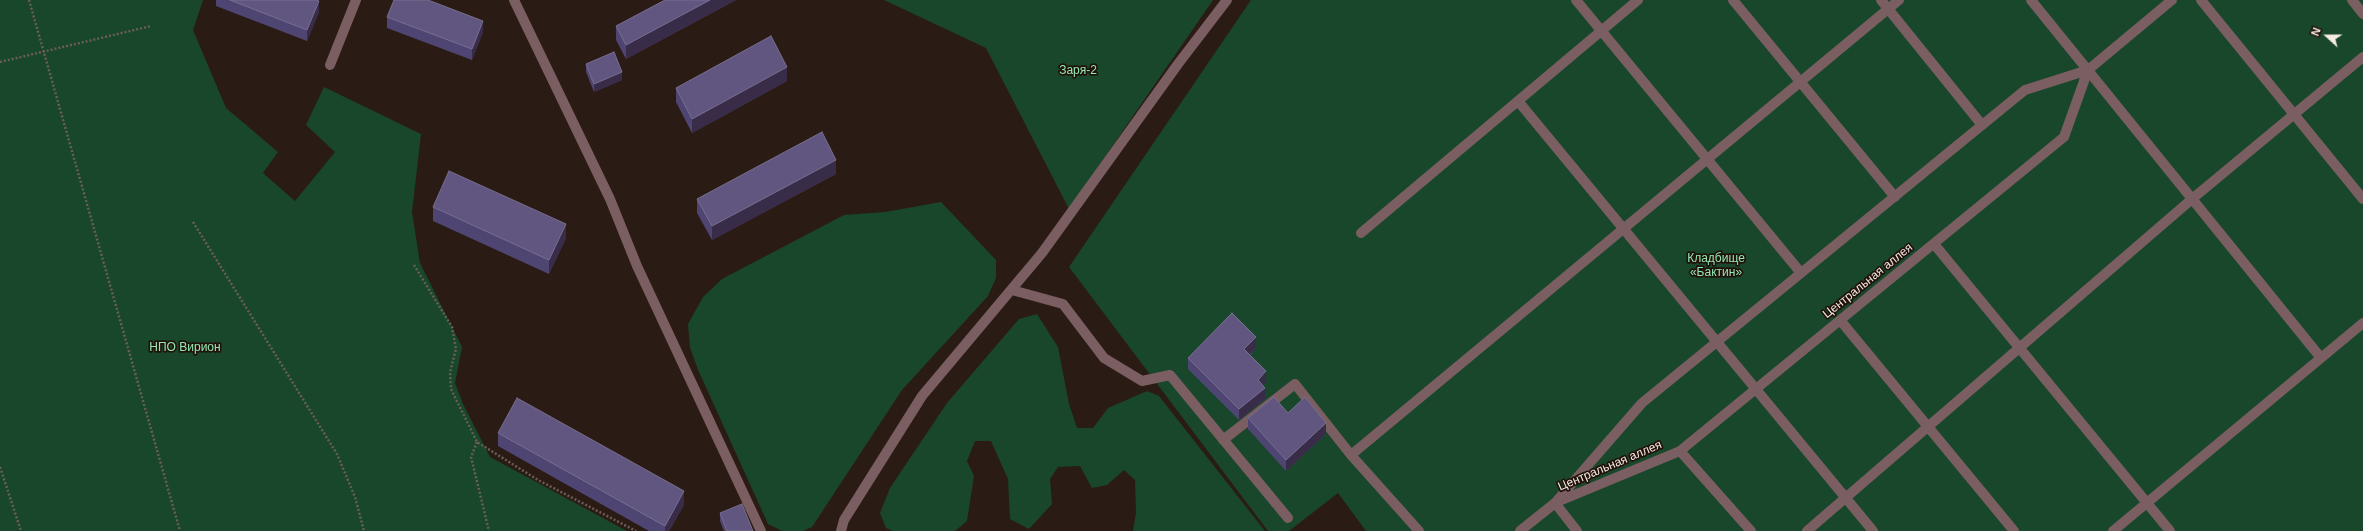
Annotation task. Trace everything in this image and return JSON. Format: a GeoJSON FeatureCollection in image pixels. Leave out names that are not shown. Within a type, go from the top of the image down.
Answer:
{"type":"FeatureCollection","features":[{"type":"Feature","properties":{"kind":"street"},"geometry":{"type":"LineString","coordinates":[[330,65],[356,0]]}},
{"type":"Feature","properties":{"kind":"street"},"geometry":{"type":"LineString","coordinates":[[514,0],[610,199],[637,266],[761,531]]}},
{"type":"Feature","properties":{"kind":"street"},"geometry":{"type":"LineString","coordinates":[[841,531],[844,520],[922,396],[1042,253],[1178,64],[1227,0]]}},
{"type":"Feature","properties":{"kind":"street"},"geometry":{"type":"LineString","coordinates":[[1576,0],[1801,273]]}},
{"type":"Feature","properties":{"kind":"street"},"geometry":{"type":"LineString","coordinates":[[1361,233],[1638,0]]}},
{"type":"Feature","properties":{"kind":"street"},"geometry":{"type":"LineString","coordinates":[[1733,0],[1895,197]]}},
{"type":"Feature","properties":{"kind":"street"},"geometry":{"type":"LineString","coordinates":[[1881,0],[1982,125]]}},
{"type":"Feature","properties":{"kind":"street"},"geometry":{"type":"LineString","coordinates":[[1351,455],[1899,0]]}},
{"type":"Feature","properties":{"kind":"street"},"geometry":{"type":"LineString","coordinates":[[2031,0],[2322,358]]}},
{"type":"Feature","properties":{"kind":"street","name":"Центральная аллея"},"geometry":{"type":"LineString","coordinates":[[1555,503],[1642,404],[1982,125],[2025,90],[2088,70],[2172,0]]}},
{"type":"Feature","properties":{"kind":"street"},"geometry":{"type":"LineString","coordinates":[[2201,0],[2363,199]]}},
{"type":"Feature","properties":{"kind":"street"},"geometry":{"type":"LineString","coordinates":[[2352,0],[2363,14]]}},
{"type":"Feature","properties":{"kind":"street"},"geometry":{"type":"LineString","coordinates":[[1807,531],[1927,425],[2192,199],[2363,57]]}},
{"type":"Feature","properties":{"kind":"street","name":"Центральная аллея"},"geometry":{"type":"LineString","coordinates":[[1555,503],[1680,451],[2064,137],[2088,70]]}},
{"type":"Feature","properties":{"kind":"street"},"geometry":{"type":"LineString","coordinates":[[1518,101],[1873,531]]}},
{"type":"Feature","properties":{"kind":"street"},"geometry":{"type":"LineString","coordinates":[[1934,244],[2170,531]]}},
{"type":"Feature","properties":{"kind":"street"},"geometry":{"type":"LineString","coordinates":[[1012,290],[1063,304],[1104,358],[1142,381],[1170,376],[1288,518]]}},
{"type":"Feature","properties":{"kind":"street"},"geometry":{"type":"LineString","coordinates":[[1840,320],[2014,531]]}},
{"type":"Feature","properties":{"kind":"street"},"geometry":{"type":"LineString","coordinates":[[2113,531],[2363,323]]}},
{"type":"Feature","properties":{"kind":"street"},"geometry":{"type":"LineString","coordinates":[[1223,440],[1295,384],[1351,455],[1419,531]]}},
{"type":"Feature","properties":{"kind":"street"},"geometry":{"type":"LineString","coordinates":[[1680,451],[1752,531]]}},
{"type":"Feature","properties":{"kind":"street"},"geometry":{"type":"LineString","coordinates":[[1520,531],[1555,503],[1577,531]]}},
{"type":"Feature","properties":{"kind":"path"},"geometry":{"type":"LineString","coordinates":[[29,0],[180,531]]}},
{"type":"Feature","properties":{"kind":"path"},"geometry":{"type":"LineString","coordinates":[[0,62],[151,26]]}},
{"type":"Feature","properties":{"kind":"path"},"geometry":{"type":"LineString","coordinates":[[193,222],[337,454],[355,497],[364,531]]}},
{"type":"Feature","properties":{"kind":"path"},"geometry":{"type":"LineString","coordinates":[[414,265],[452,328],[456,349],[450,372],[451,389],[477,442],[538,480],[636,531]]}},
{"type":"Feature","properties":{"kind":"path"},"geometry":{"type":"LineString","coordinates":[[477,442],[471,457],[489,531]]}},
{"type":"Feature","properties":{"kind":"path"},"geometry":{"type":"LineString","coordinates":[[0,467],[22,531]]}},
{"type":"Feature","properties":{"kind":"green space","name":"НПО Вирион"},"geometry":{"type":"Polygon","coordinates":[[[0,0],[203,0],[193,30],[226,108],[278,152],[263,173],[295,201],[335,152],[306,125],[324,87],[421,134],[412,212],[420,263],[462,347],[455,383],[463,404],[490,457],[627,531],[0,531],[0,0]]]}},
{"type":"Feature","properties":{"kind":"green space","name":"Заря-2"},"geometry":{"type":"Polygon","coordinates":[[[884,0],[1213,0],[1069,209],[986,48],[884,0]]]}},
{"type":"Feature","properties":{"kind":"green space","name":"Кладбище «Бактин»"},"geometry":{"type":"Polygon","coordinates":[[[1251,0],[2363,0],[2363,531],[1366,531],[1338,493],[1289,531],[1268,531],[1069,267],[1251,0]]]}},
{"type":"Feature","properties":{"kind":"green space"},"geometry":{"type":"Polygon","coordinates":[[[941,202],[996,260],[996,278],[988,296],[902,390],[812,527],[803,531],[782,531],[768,524],[699,372],[690,348],[688,324],[703,297],[722,279],[844,215],[885,212],[941,202]]]}},
{"type":"Feature","properties":{"kind":"green space"},"geometry":{"type":"Polygon","coordinates":[[[1037,314],[1058,347],[1069,404],[1077,428],[1093,428],[1108,408],[1147,391],[1159,396],[1265,531],[1133,531],[1136,513],[1135,480],[1124,470],[1107,485],[1092,488],[1080,466],[1058,467],[1050,479],[1052,504],[1029,529],[1010,519],[1008,479],[991,441],[975,441],[967,461],[974,476],[967,521],[955,531],[893,531],[886,528],[880,513],[890,488],[947,403],[1019,319],[1037,314]]]}},
{"type":"Feature","properties":{"kind":"building"},"geometry":{"type":"Polygon","coordinates":[[[230,0],[316,0],[319,1],[307,30],[230,0]]]}},
{"type":"Feature","properties":{"kind":"building"},"geometry":{"type":"Polygon","coordinates":[[[394,0],[428,0],[483,21],[472,49],[387,17],[394,0]]]}},
{"type":"Feature","properties":{"kind":"building"},"geometry":{"type":"Polygon","coordinates":[[[665,0],[710,0],[626,45],[616,26],[665,0]]]}},
{"type":"Feature","properties":{"kind":"building"},"geometry":{"type":"Polygon","coordinates":[[[771,36],[787,67],[692,119],[676,88],[771,36]]]}},
{"type":"Feature","properties":{"kind":"building"},"geometry":{"type":"Polygon","coordinates":[[[614,52],[622,72],[594,84],[586,64],[614,52]]]}},
{"type":"Feature","properties":{"kind":"building"},"geometry":{"type":"Polygon","coordinates":[[[822,132],[836,160],[712,226],[697,199],[822,132]]]}},
{"type":"Feature","properties":{"kind":"building"},"geometry":{"type":"Polygon","coordinates":[[[449,171],[566,224],[549,260],[433,207],[449,171]]]}},
{"type":"Feature","properties":{"kind":"building"},"geometry":{"type":"Polygon","coordinates":[[[1232,313],[1256,337],[1244,349],[1266,371],[1258,380],[1265,388],[1239,409],[1188,358],[1232,313]]]}},
{"type":"Feature","properties":{"kind":"building"},"geometry":{"type":"Polygon","coordinates":[[[1274,397],[1288,413],[1305,397],[1326,423],[1286,460],[1248,418],[1274,397]]]}},
{"type":"Feature","properties":{"kind":"building"},"geometry":{"type":"Polygon","coordinates":[[[517,398],[684,491],[665,526],[498,433],[517,398]]]}},
{"type":"Feature","properties":{"kind":"building"},"geometry":{"type":"Polygon","coordinates":[[[742,504],[753,531],[727,531],[720,513],[742,504]]]}}]}
